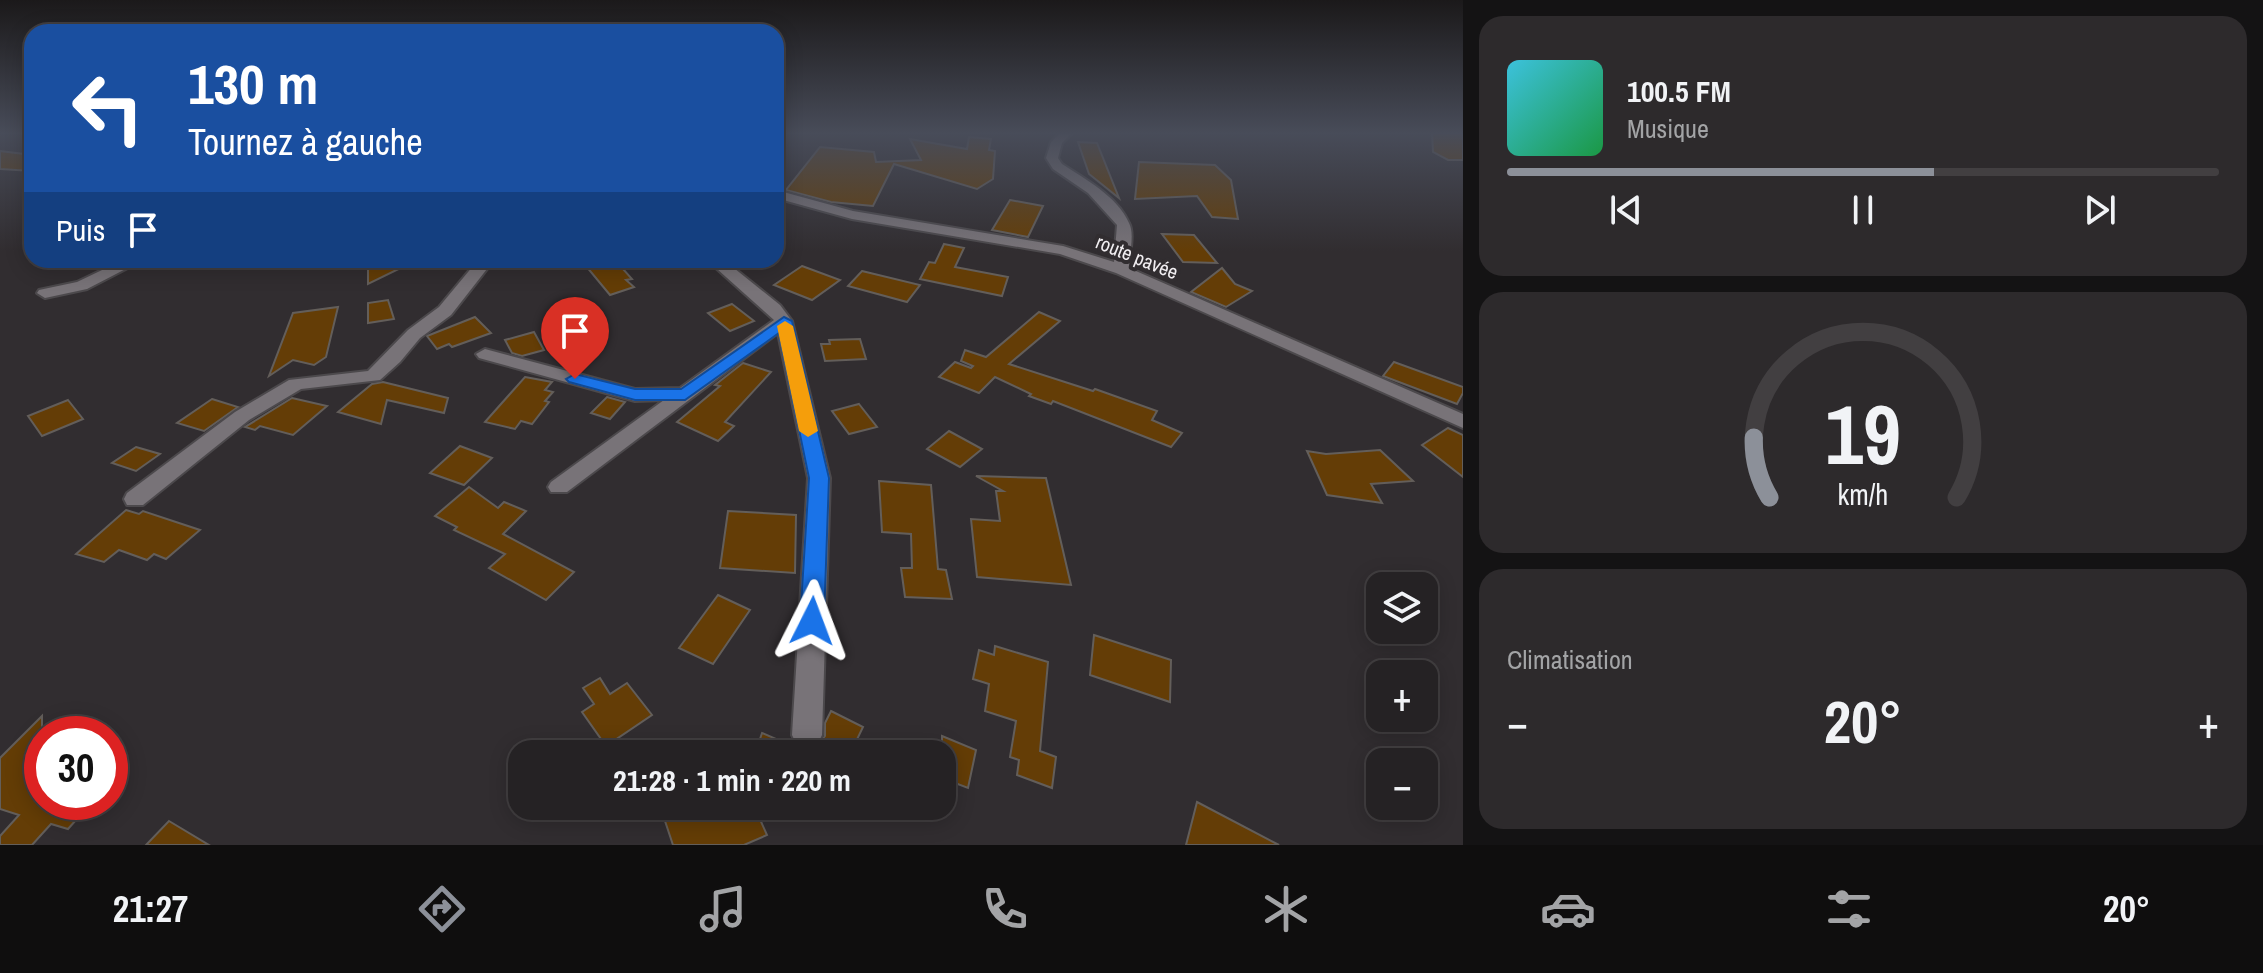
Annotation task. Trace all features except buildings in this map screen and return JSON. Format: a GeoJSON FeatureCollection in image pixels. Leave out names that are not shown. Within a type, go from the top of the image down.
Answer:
{"type":"FeatureCollection","features":[{"type":"Feature","properties":{"kind":"street"},"geometry":{"type":"LineString","coordinates":[[1065,172],[1111,207],[1124,225],[1121,270]]}},
{"type":"Feature","properties":{"kind":"street","name":"route pavée"},"geometry":{"type":"LineString","coordinates":[[784,196],[852,215],[1063,250],[1121,270],[1463,422]]}},
{"type":"Feature","properties":{"kind":"street"},"geometry":{"type":"LineString","coordinates":[[45,293],[81,286],[118,268]]}},
{"type":"Feature","properties":{"kind":"street"},"geometry":{"type":"LineString","coordinates":[[135,499],[242,416],[296,384],[373,376],[394,358],[414,334],[445,311],[480,268]]}},
{"type":"Feature","properties":{"kind":"street"},"geometry":{"type":"LineString","coordinates":[[725,268],[784,321],[819,478],[807,735]]}},
{"type":"Feature","properties":{"kind":"street"},"geometry":{"type":"LineString","coordinates":[[559,487],[784,321]]}},
{"type":"Feature","properties":{"kind":"street"},"geometry":{"type":"LineString","coordinates":[[485,354],[635,395],[685,394]]}},
{"type":"Feature","properties":{"kind":"slow traffic"},"geometry":{"type":"LineString","coordinates":[[785,326],[808,431]]}},
{"type":"Feature","properties":{"kind":"route"},"geometry":{"type":"LineString","coordinates":[[575,379],[635,395],[661,397],[685,394],[784,321],[819,478],[812,621]]}}]}
